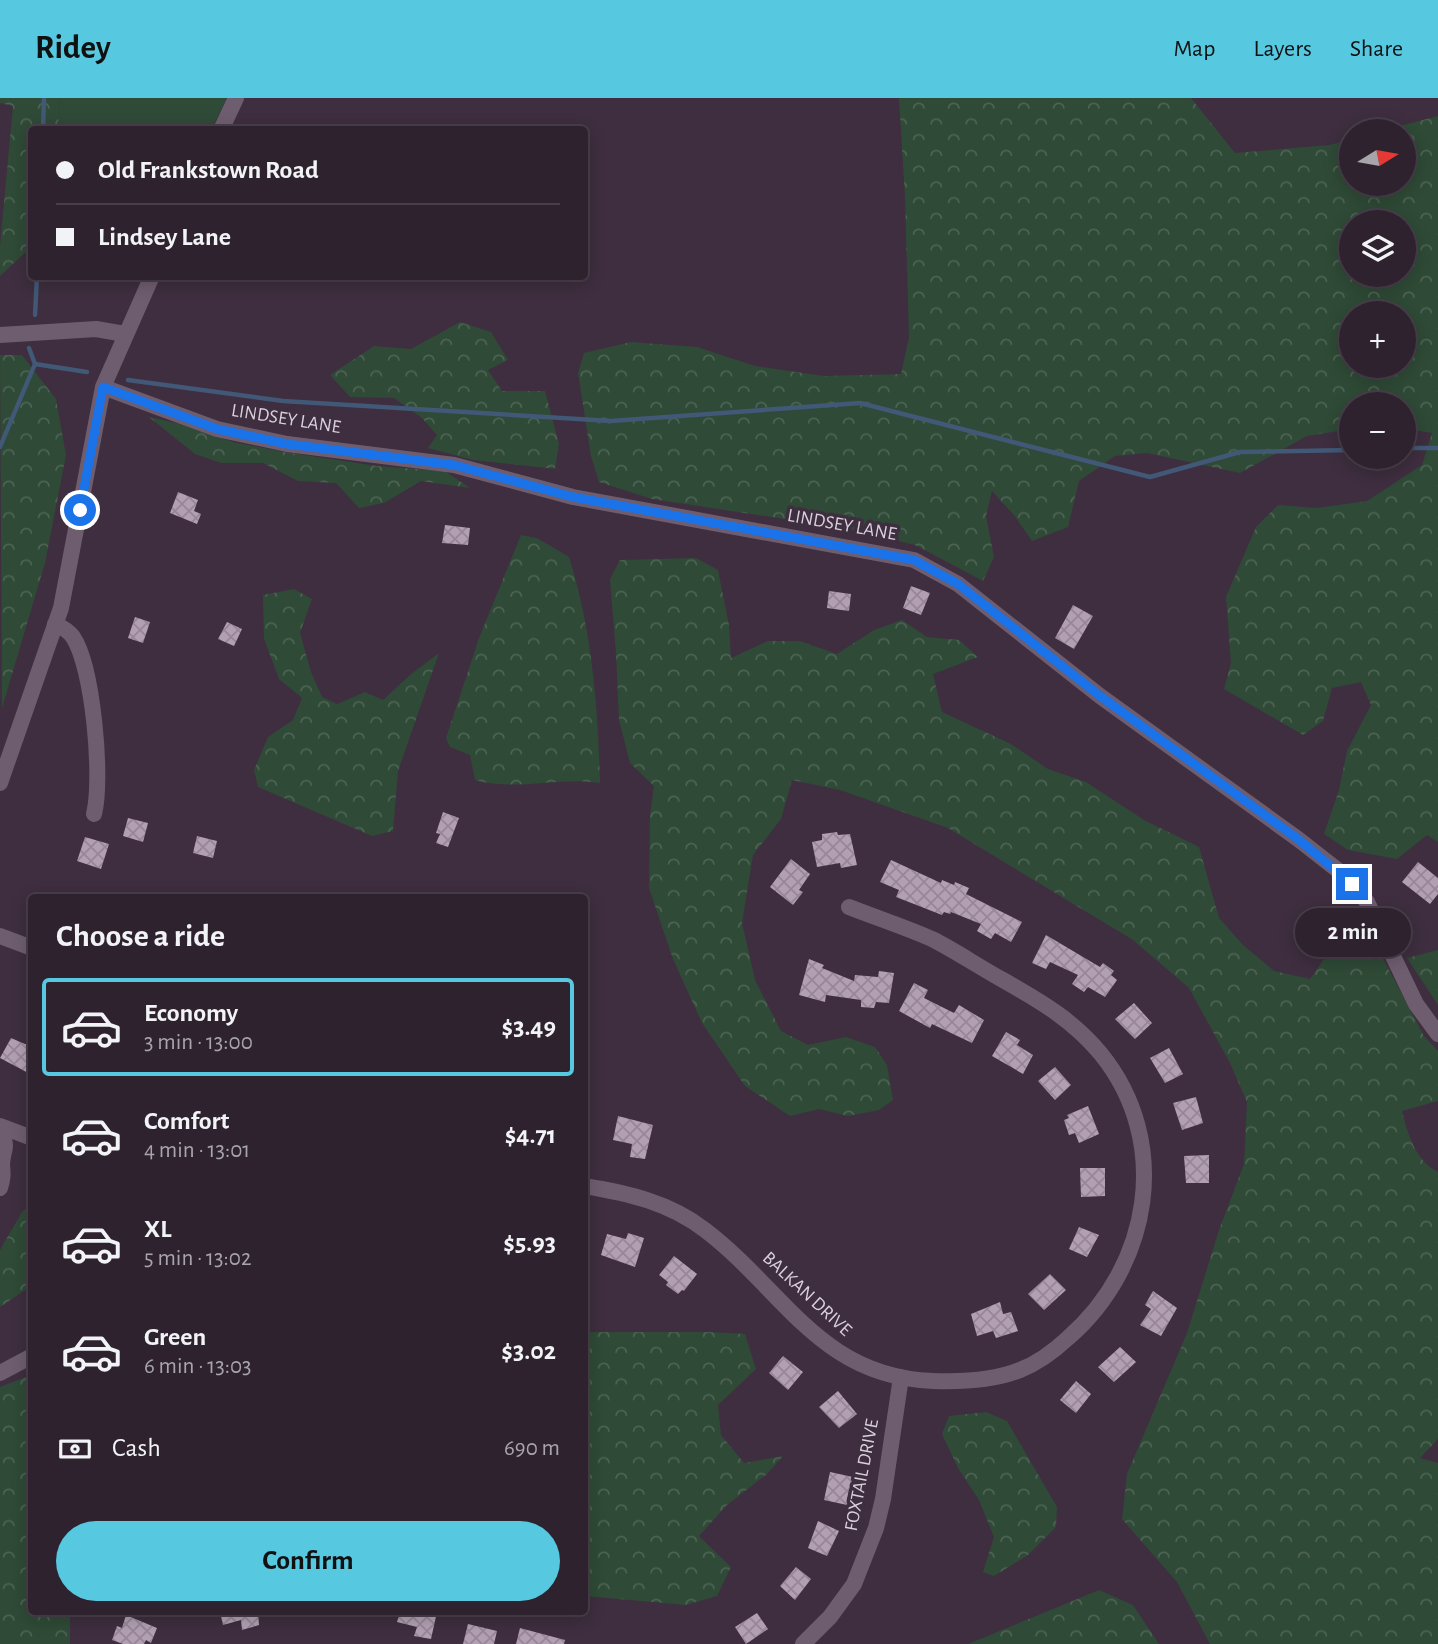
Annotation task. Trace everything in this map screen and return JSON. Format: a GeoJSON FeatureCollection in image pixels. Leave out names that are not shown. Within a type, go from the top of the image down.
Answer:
{"type":"FeatureCollection","features":[{"type":"Feature","properties":{"kind":"street"},"geometry":{"type":"LineString","coordinates":[[223,126],[236,98]]}},
{"type":"Feature","properties":{"kind":"street"},"geometry":{"type":"LineString","coordinates":[[0,783],[61,608],[103,387],[150,280]]}},
{"type":"Feature","properties":{"kind":"street"},"geometry":{"type":"LineString","coordinates":[[0,335],[96,329],[125,334]]}},
{"type":"Feature","properties":{"kind":"street","name":"LINDSEY LANE"},"geometry":{"type":"LineString","coordinates":[[103,387],[217,429],[275,441],[454,465],[573,497],[914,560],[958,584],[1100,696],[1344,875],[1367,902],[1416,1004],[1438,1034]]}},
{"type":"Feature","properties":{"kind":"street"},"geometry":{"type":"LineString","coordinates":[[55,624],[67,630],[80,651],[92,706],[97,740],[94,814]]}},
{"type":"Feature","properties":{"kind":"street","name":"BALKAN DRIVE"},"geometry":{"type":"LineString","coordinates":[[588,1187],[635,1195],[673,1211],[702,1228],[734,1254],[816,1336],[844,1357],[872,1370],[931,1381],[981,1380],[1020,1370],[1051,1353],[1086,1323],[1110,1291],[1128,1259],[1139,1224],[1144,1192],[1142,1152],[1133,1110],[1118,1078],[1100,1053],[1069,1020],[932,940],[849,907]]}},
{"type":"Feature","properties":{"kind":"street"},"geometry":{"type":"LineString","coordinates":[[0,936],[28,946]]}},
{"type":"Feature","properties":{"kind":"street"},"geometry":{"type":"LineString","coordinates":[[0,1129],[28,1137]]}},
{"type":"Feature","properties":{"kind":"street"},"geometry":{"type":"LineString","coordinates":[[0,1129],[6,1153],[2,1162],[4,1175],[0,1188]]}},
{"type":"Feature","properties":{"kind":"street"},"geometry":{"type":"LineString","coordinates":[[0,1373],[28,1358]]}},
{"type":"Feature","properties":{"kind":"street","name":"FOXTAIL DRIVE"},"geometry":{"type":"LineString","coordinates":[[803,1644],[830,1617],[854,1584],[876,1528],[883,1499],[901,1377]]}},
{"type":"Feature","properties":{"kind":"green space"},"geometry":{"type":"Polygon","coordinates":[[[0,98],[60,98],[58,126],[28,126],[28,250],[0,276],[0,246],[13,106],[0,103],[0,98]]]}},
{"type":"Feature","properties":{"kind":"green space"},"geometry":{"type":"Polygon","coordinates":[[[60,98],[227,98],[213,126],[58,126],[60,98]]]}},
{"type":"Feature","properties":{"kind":"green space"},"geometry":{"type":"Polygon","coordinates":[[[899,98],[1191,98],[1235,153],[1339,142],[1339,196],[1416,196],[1416,122],[1438,116],[1438,842],[1427,835],[1397,859],[1348,850],[1324,834],[1339,790],[1347,751],[1371,705],[1361,682],[1332,688],[1323,721],[1303,735],[1224,689],[1231,663],[1226,597],[1256,527],[1278,505],[1316,508],[1367,501],[1422,465],[1432,433],[1416,430],[1416,392],[1339,392],[1339,431],[1307,436],[1240,473],[1147,453],[1115,456],[1079,481],[1068,527],[1032,541],[1014,515],[992,491],[986,516],[994,557],[983,581],[915,545],[844,528],[652,499],[599,482],[591,456],[578,373],[584,353],[631,342],[697,347],[755,366],[824,376],[901,374],[909,337],[899,98]]]}},
{"type":"Feature","properties":{"kind":"green space"},"geometry":{"type":"Polygon","coordinates":[[[460,322],[491,332],[508,360],[488,370],[502,391],[545,391],[559,444],[555,469],[473,460],[428,448],[437,435],[422,418],[394,398],[350,397],[330,375],[374,346],[411,349],[460,322]]]}},
{"type":"Feature","properties":{"kind":"green space"},"geometry":{"type":"Polygon","coordinates":[[[0,355],[22,355],[56,399],[66,455],[45,563],[2,708],[0,355]]]}},
{"type":"Feature","properties":{"kind":"green space"},"geometry":{"type":"Polygon","coordinates":[[[149,417],[185,425],[233,442],[284,452],[377,466],[445,471],[470,488],[421,481],[384,503],[359,508],[336,483],[298,481],[263,463],[221,463],[195,454],[149,417]]]}},
{"type":"Feature","properties":{"kind":"green space"},"geometry":{"type":"Polygon","coordinates":[[[521,535],[537,538],[569,557],[583,612],[592,668],[600,783],[569,781],[506,785],[475,780],[470,755],[450,747],[446,738],[479,638],[521,535]]]}},
{"type":"Feature","properties":{"kind":"green space"},"geometry":{"type":"Polygon","coordinates":[[[696,558],[718,570],[729,625],[731,658],[768,641],[800,641],[837,654],[874,630],[902,620],[927,637],[959,640],[978,657],[933,674],[942,712],[1011,744],[1048,769],[1086,782],[1144,820],[1199,847],[1219,918],[1243,945],[1274,971],[1310,979],[1329,952],[1343,921],[1364,916],[1366,926],[1424,1036],[1438,1051],[1438,1101],[1402,1111],[1418,1153],[1438,1172],[1438,1439],[1420,1458],[1438,1463],[1438,1644],[1210,1644],[1177,1582],[1122,1519],[1127,1474],[1187,1333],[1219,1230],[1244,1164],[1247,1102],[1230,1063],[1189,988],[1133,940],[948,828],[840,790],[792,780],[781,819],[753,855],[742,923],[755,980],[781,1031],[808,1045],[846,1037],[875,1047],[887,1065],[893,1100],[879,1110],[848,1116],[819,1109],[790,1116],[745,1086],[702,1023],[673,959],[649,888],[650,815],[654,786],[630,763],[619,720],[610,579],[620,560],[696,558]]]}},
{"type":"Feature","properties":{"kind":"green space"},"geometry":{"type":"Polygon","coordinates":[[[294,589],[312,599],[300,633],[311,672],[322,697],[337,704],[365,692],[383,700],[439,653],[398,771],[393,831],[372,836],[258,787],[254,770],[268,737],[293,720],[302,698],[279,679],[264,639],[263,595],[294,589]]]}},
{"type":"Feature","properties":{"kind":"green space"},"geometry":{"type":"Polygon","coordinates":[[[1438,950],[1438,1005],[1407,958],[1438,950]]]}},
{"type":"Feature","properties":{"kind":"green space"},"geometry":{"type":"Polygon","coordinates":[[[28,1207],[28,1288],[0,1307],[0,1250],[22,1212],[28,1207]]]}},
{"type":"Feature","properties":{"kind":"green space"},"geometry":{"type":"Polygon","coordinates":[[[588,1332],[745,1334],[756,1369],[718,1405],[721,1435],[744,1463],[783,1456],[767,1474],[727,1505],[699,1536],[731,1567],[717,1596],[686,1605],[588,1596],[588,1332]]]}},
{"type":"Feature","properties":{"kind":"green space"},"geometry":{"type":"Polygon","coordinates":[[[28,1376],[28,1615],[70,1615],[70,1644],[0,1644],[0,1387],[28,1376]]]}},
{"type":"Feature","properties":{"kind":"green space"},"geometry":{"type":"Polygon","coordinates":[[[986,1412],[1007,1421],[1057,1507],[1056,1527],[1028,1555],[994,1576],[983,1572],[994,1537],[979,1500],[958,1468],[942,1434],[949,1416],[986,1412]]]}},
{"type":"Feature","properties":{"kind":"green space"},"geometry":{"type":"Polygon","coordinates":[[[1099,1590],[1133,1605],[1159,1644],[968,1644],[1099,1590]]]}},
{"type":"Feature","properties":{"kind":"building"},"geometry":{"type":"Polygon","coordinates":[[[178,492],[198,500],[194,511],[201,514],[197,524],[170,513],[178,492]]]}},
{"type":"Feature","properties":{"kind":"building"},"geometry":{"type":"Polygon","coordinates":[[[445,525],[470,528],[468,545],[442,543],[445,525]]]}},
{"type":"Feature","properties":{"kind":"building"},"geometry":{"type":"Polygon","coordinates":[[[911,586],[930,593],[921,615],[903,608],[911,586]]]}},
{"type":"Feature","properties":{"kind":"building"},"geometry":{"type":"Polygon","coordinates":[[[829,591],[851,594],[849,611],[827,608],[829,591]]]}},
{"type":"Feature","properties":{"kind":"building"},"geometry":{"type":"Polygon","coordinates":[[[1073,605],[1093,616],[1074,649],[1055,638],[1073,605]]]}},
{"type":"Feature","properties":{"kind":"building"},"geometry":{"type":"Polygon","coordinates":[[[135,617],[150,622],[143,643],[128,638],[135,617]]]}},
{"type":"Feature","properties":{"kind":"building"},"geometry":{"type":"Polygon","coordinates":[[[227,622],[242,629],[234,646],[218,639],[227,622]]]}},
{"type":"Feature","properties":{"kind":"building"},"geometry":{"type":"Polygon","coordinates":[[[443,812],[459,818],[448,847],[436,843],[440,834],[436,833],[443,812]]]}},
{"type":"Feature","properties":{"kind":"building"},"geometry":{"type":"Polygon","coordinates":[[[128,818],[148,823],[143,842],[123,836],[128,818]]]}},
{"type":"Feature","properties":{"kind":"building"},"geometry":{"type":"Polygon","coordinates":[[[837,832],[838,835],[850,834],[857,865],[841,868],[840,863],[817,867],[812,842],[822,840],[822,834],[837,832]]]}},
{"type":"Feature","properties":{"kind":"building"},"geometry":{"type":"Polygon","coordinates":[[[197,836],[217,841],[213,858],[193,853],[197,836]]]}},
{"type":"Feature","properties":{"kind":"building"},"geometry":{"type":"Polygon","coordinates":[[[85,837],[109,844],[101,869],[77,861],[85,837]]]}},
{"type":"Feature","properties":{"kind":"building"},"geometry":{"type":"Polygon","coordinates":[[[791,859],[810,874],[799,890],[803,892],[793,905],[770,887],[791,859]]]}},
{"type":"Feature","properties":{"kind":"building"},"geometry":{"type":"Polygon","coordinates":[[[891,860],[941,883],[942,880],[954,885],[955,882],[969,888],[966,894],[1022,922],[1011,942],[995,933],[991,939],[977,931],[981,924],[951,912],[944,912],[942,915],[896,897],[899,890],[880,882],[891,860]]]}},
{"type":"Feature","properties":{"kind":"building"},"geometry":{"type":"Polygon","coordinates":[[[1418,862],[1438,878],[1438,894],[1430,904],[1402,882],[1418,862]]]}},
{"type":"Feature","properties":{"kind":"building"},"geometry":{"type":"Polygon","coordinates":[[[1046,935],[1100,967],[1103,963],[1114,971],[1111,975],[1117,980],[1105,997],[1088,987],[1084,992],[1072,984],[1078,975],[1050,962],[1046,969],[1032,963],[1046,935]]]}},
{"type":"Feature","properties":{"kind":"building"},"geometry":{"type":"Polygon","coordinates":[[[809,959],[824,965],[822,968],[854,981],[855,975],[878,977],[879,971],[894,973],[889,1003],[876,1002],[874,1008],[861,1007],[861,1000],[826,995],[825,1002],[799,995],[809,959]]]}},
{"type":"Feature","properties":{"kind":"building"},"geometry":{"type":"Polygon","coordinates":[[[914,983],[928,990],[924,998],[954,1013],[959,1005],[984,1020],[972,1043],[932,1024],[930,1028],[899,1011],[914,983]]]}},
{"type":"Feature","properties":{"kind":"building"},"geometry":{"type":"Polygon","coordinates":[[[1134,1003],[1152,1023],[1135,1039],[1115,1019],[1134,1003]]]}},
{"type":"Feature","properties":{"kind":"building"},"geometry":{"type":"Polygon","coordinates":[[[1006,1032],[1020,1040],[1017,1045],[1033,1055],[1023,1074],[992,1056],[1006,1032]]]}},
{"type":"Feature","properties":{"kind":"building"},"geometry":{"type":"Polygon","coordinates":[[[11,1038],[28,1045],[28,1073],[0,1058],[11,1038]]]}},
{"type":"Feature","properties":{"kind":"building"},"geometry":{"type":"Polygon","coordinates":[[[1169,1048],[1183,1074],[1165,1083],[1150,1058],[1169,1048]]]}},
{"type":"Feature","properties":{"kind":"building"},"geometry":{"type":"Polygon","coordinates":[[[1055,1067],[1071,1085],[1055,1100],[1038,1081],[1055,1067]]]}},
{"type":"Feature","properties":{"kind":"building"},"geometry":{"type":"Polygon","coordinates":[[[1196,1097],[1203,1123],[1182,1130],[1173,1103],[1196,1097]]]}},
{"type":"Feature","properties":{"kind":"building"},"geometry":{"type":"Polygon","coordinates":[[[1088,1106],[1099,1134],[1079,1143],[1075,1133],[1069,1135],[1064,1120],[1069,1118],[1067,1115],[1088,1106]]]}},
{"type":"Feature","properties":{"kind":"building"},"geometry":{"type":"Polygon","coordinates":[[[618,1116],[653,1125],[645,1159],[630,1157],[632,1144],[613,1140],[618,1116]]]}},
{"type":"Feature","properties":{"kind":"building"},"geometry":{"type":"Polygon","coordinates":[[[1209,1155],[1209,1183],[1186,1183],[1184,1156],[1209,1155]]]}},
{"type":"Feature","properties":{"kind":"building"},"geometry":{"type":"Polygon","coordinates":[[[1080,1168],[1105,1168],[1105,1196],[1081,1197],[1080,1168]]]}},
{"type":"Feature","properties":{"kind":"building"},"geometry":{"type":"Polygon","coordinates":[[[1079,1227],[1099,1235],[1087,1257],[1069,1249],[1079,1227]]]}},
{"type":"Feature","properties":{"kind":"building"},"geometry":{"type":"Polygon","coordinates":[[[628,1233],[644,1238],[635,1267],[601,1255],[607,1234],[626,1239],[628,1233]]]}},
{"type":"Feature","properties":{"kind":"building"},"geometry":{"type":"Polygon","coordinates":[[[674,1256],[697,1274],[684,1291],[678,1294],[666,1285],[668,1282],[659,1275],[674,1256]]]}},
{"type":"Feature","properties":{"kind":"building"},"geometry":{"type":"Polygon","coordinates":[[[1050,1274],[1066,1290],[1044,1310],[1028,1294],[1050,1274]]]}},
{"type":"Feature","properties":{"kind":"building"},"geometry":{"type":"Polygon","coordinates":[[[1153,1291],[1177,1308],[1161,1336],[1140,1325],[1151,1309],[1145,1305],[1153,1291]]]}},
{"type":"Feature","properties":{"kind":"building"},"geometry":{"type":"Polygon","coordinates":[[[1000,1302],[1003,1314],[1011,1312],[1018,1331],[996,1338],[993,1331],[977,1336],[971,1314],[1000,1302]]]}},
{"type":"Feature","properties":{"kind":"building"},"geometry":{"type":"Polygon","coordinates":[[[1120,1347],[1136,1362],[1114,1382],[1098,1367],[1120,1347]]]}},
{"type":"Feature","properties":{"kind":"building"},"geometry":{"type":"Polygon","coordinates":[[[783,1356],[803,1372],[788,1390],[769,1373],[783,1356]]]}},
{"type":"Feature","properties":{"kind":"building"},"geometry":{"type":"Polygon","coordinates":[[[1076,1381],[1091,1394],[1076,1413],[1060,1400],[1076,1381]]]}},
{"type":"Feature","properties":{"kind":"building"},"geometry":{"type":"Polygon","coordinates":[[[838,1391],[857,1414],[839,1428],[819,1407],[838,1391]]]}},
{"type":"Feature","properties":{"kind":"building"},"geometry":{"type":"Polygon","coordinates":[[[830,1472],[853,1477],[847,1505],[824,1500],[830,1472]]]}},
{"type":"Feature","properties":{"kind":"building"},"geometry":{"type":"Polygon","coordinates":[[[818,1521],[839,1531],[827,1556],[808,1548],[818,1521]]]}},
{"type":"Feature","properties":{"kind":"building"},"geometry":{"type":"Polygon","coordinates":[[[796,1567],[811,1579],[795,1600],[780,1586],[796,1567]]]}},
{"type":"Feature","properties":{"kind":"building"},"geometry":{"type":"Polygon","coordinates":[[[757,1613],[768,1629],[746,1644],[735,1627],[757,1613]]]}},
{"type":"Feature","properties":{"kind":"building"},"geometry":{"type":"Polygon","coordinates":[[[126,1615],[157,1628],[151,1643],[146,1640],[144,1644],[123,1644],[112,1640],[117,1626],[122,1628],[126,1615]]]}},
{"type":"Feature","properties":{"kind":"building"},"geometry":{"type":"Polygon","coordinates":[[[221,1615],[258,1615],[259,1625],[242,1630],[241,1620],[223,1625],[221,1615]]]}},
{"type":"Feature","properties":{"kind":"building"},"geometry":{"type":"Polygon","coordinates":[[[399,1615],[436,1615],[431,1639],[414,1636],[417,1627],[397,1622],[399,1615]]]}},
{"type":"Feature","properties":{"kind":"building"},"geometry":{"type":"Polygon","coordinates":[[[468,1624],[497,1631],[494,1644],[463,1644],[468,1624]]]}},
{"type":"Feature","properties":{"kind":"building"},"geometry":{"type":"Polygon","coordinates":[[[520,1628],[565,1640],[564,1644],[516,1644],[520,1628]]]}},
{"type":"Feature","properties":{"kind":"waterway"},"geometry":{"type":"LineString","coordinates":[[43,126],[44,98]]}},
{"type":"Feature","properties":{"kind":"waterway"},"geometry":{"type":"LineString","coordinates":[[35,315],[37,280]]}},
{"type":"Feature","properties":{"kind":"waterway"},"geometry":{"type":"LineString","coordinates":[[0,447],[35,364],[29,348]]}},
{"type":"Feature","properties":{"kind":"waterway"},"geometry":{"type":"LineString","coordinates":[[35,364],[87,372]]}},
{"type":"Feature","properties":{"kind":"waterway"},"geometry":{"type":"LineString","coordinates":[[128,380],[283,401],[611,421],[860,403],[1150,477],[1240,452],[1339,450]]}},
{"type":"Feature","properties":{"kind":"waterway"},"geometry":{"type":"LineString","coordinates":[[1416,448],[1438,448]]}},
{"type":"Feature","properties":{"kind":"route"},"geometry":{"type":"LineString","coordinates":[[80,510],[103,387],[217,429],[287,444],[454,465],[573,497],[914,560],[958,584],[1100,696],[1298,839],[1352,884]]}}]}
